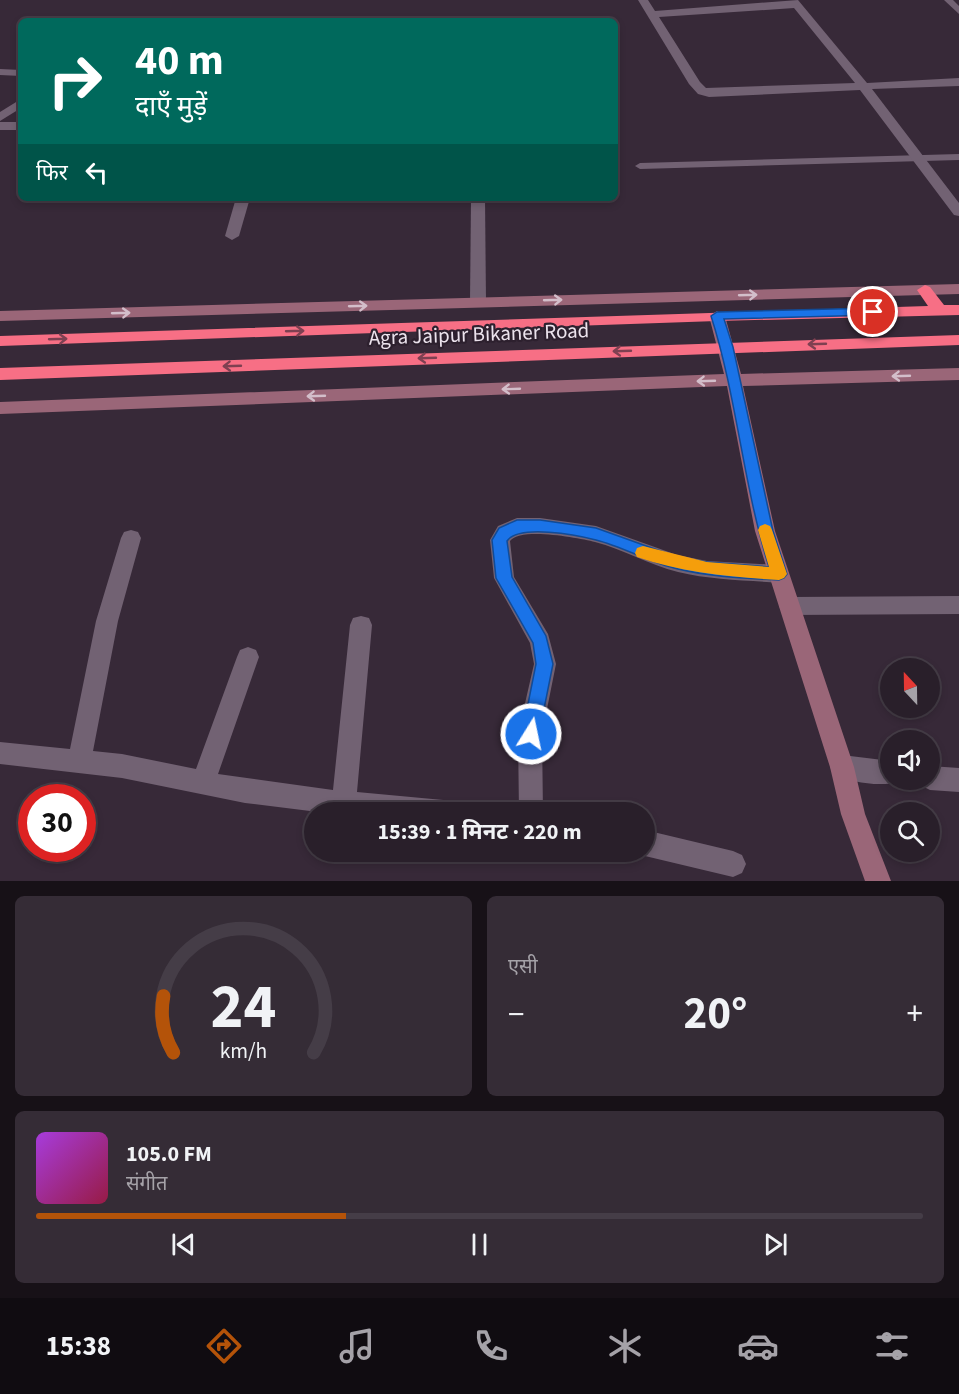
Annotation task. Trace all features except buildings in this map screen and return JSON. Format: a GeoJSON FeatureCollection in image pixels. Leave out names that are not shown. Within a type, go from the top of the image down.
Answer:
{"type":"FeatureCollection","features":[{"type":"Feature","properties":{"kind":"highway"},"geometry":{"type":"LineString","coordinates":[[926,290],[940,311]]}},
{"type":"Feature","properties":{"kind":"highway","name":"Agra Jaipur Bikaner Road"},"geometry":{"type":"LineString","coordinates":[[0,341],[717,316],[959,310]]}},
{"type":"Feature","properties":{"kind":"highway","name":"Agra Jaipur Bikaner Road"},"geometry":{"type":"LineString","coordinates":[[0,375],[959,340]]}},
{"type":"Feature","properties":{"kind":"street"},"geometry":{"type":"LineString","coordinates":[[643,0],[695,84],[702,91],[721,93],[959,82]]}},
{"type":"Feature","properties":{"kind":"street"},"geometry":{"type":"LineString","coordinates":[[652,14],[795,2],[864,87],[959,212]]}},
{"type":"Feature","properties":{"kind":"street"},"geometry":{"type":"LineString","coordinates":[[0,72],[18,73]]}},
{"type":"Feature","properties":{"kind":"street"},"geometry":{"type":"LineString","coordinates":[[0,117],[18,105]]}},
{"type":"Feature","properties":{"kind":"street"},"geometry":{"type":"LineString","coordinates":[[0,126],[18,126]]}},
{"type":"Feature","properties":{"kind":"street"},"geometry":{"type":"LineString","coordinates":[[232,236],[242,201]]}},
{"type":"Feature","properties":{"kind":"street"},"geometry":{"type":"LineString","coordinates":[[478,201],[478,302]]}},
{"type":"Feature","properties":{"kind":"street"},"geometry":{"type":"LineString","coordinates":[[0,316],[959,289]]}},
{"type":"Feature","properties":{"kind":"street"},"geometry":{"type":"LineString","coordinates":[[717,316],[727,347],[765,531],[842,766],[854,814],[878,881]]}},
{"type":"Feature","properties":{"kind":"street"},"geometry":{"type":"LineString","coordinates":[[0,408],[734,380],[959,374]]}},
{"type":"Feature","properties":{"kind":"street"},"geometry":{"type":"LineString","coordinates":[[531,802],[531,734],[545,664],[540,641],[504,578],[500,540],[505,532],[517,526],[540,526],[596,534],[676,563],[707,569],[779,574]]}},
{"type":"Feature","properties":{"kind":"street"},"geometry":{"type":"LineString","coordinates":[[79,761],[107,621],[130,538]]}},
{"type":"Feature","properties":{"kind":"street"},"geometry":{"type":"LineString","coordinates":[[789,606],[959,605]]}},
{"type":"Feature","properties":{"kind":"street"},"geometry":{"type":"LineString","coordinates":[[344,802],[361,626]]}},
{"type":"Feature","properties":{"kind":"street"},"geometry":{"type":"LineString","coordinates":[[203,783],[248,657]]}},
{"type":"Feature","properties":{"kind":"street"},"geometry":{"type":"LineString","coordinates":[[0,753],[122,766],[245,791],[336,802]]}},
{"type":"Feature","properties":{"kind":"street"},"geometry":{"type":"LineString","coordinates":[[842,766],[880,771]]}},
{"type":"Feature","properties":{"kind":"street"},"geometry":{"type":"LineString","coordinates":[[940,779],[959,780]]}},
{"type":"Feature","properties":{"kind":"street"},"geometry":{"type":"LineString","coordinates":[[655,845],[733,864]]}},
{"type":"Feature","properties":{"kind":"lane"},"geometry":{"type":"LineString","coordinates":[[948,0],[959,11]]}},
{"type":"Feature","properties":{"kind":"lane"},"geometry":{"type":"LineString","coordinates":[[640,166],[959,157]]}},
{"type":"Feature","properties":{"kind":"slow traffic"},"geometry":{"type":"LineString","coordinates":[[643,553],[707,569],[779,574],[765,530]]}},
{"type":"Feature","properties":{"kind":"route"},"geometry":{"type":"LineString","coordinates":[[531,734],[545,664],[540,641],[504,578],[499,553],[500,540],[505,532],[517,526],[540,526],[577,531],[596,534],[676,563],[707,569],[779,574],[765,531],[727,347],[717,316],[873,312]]}}]}
